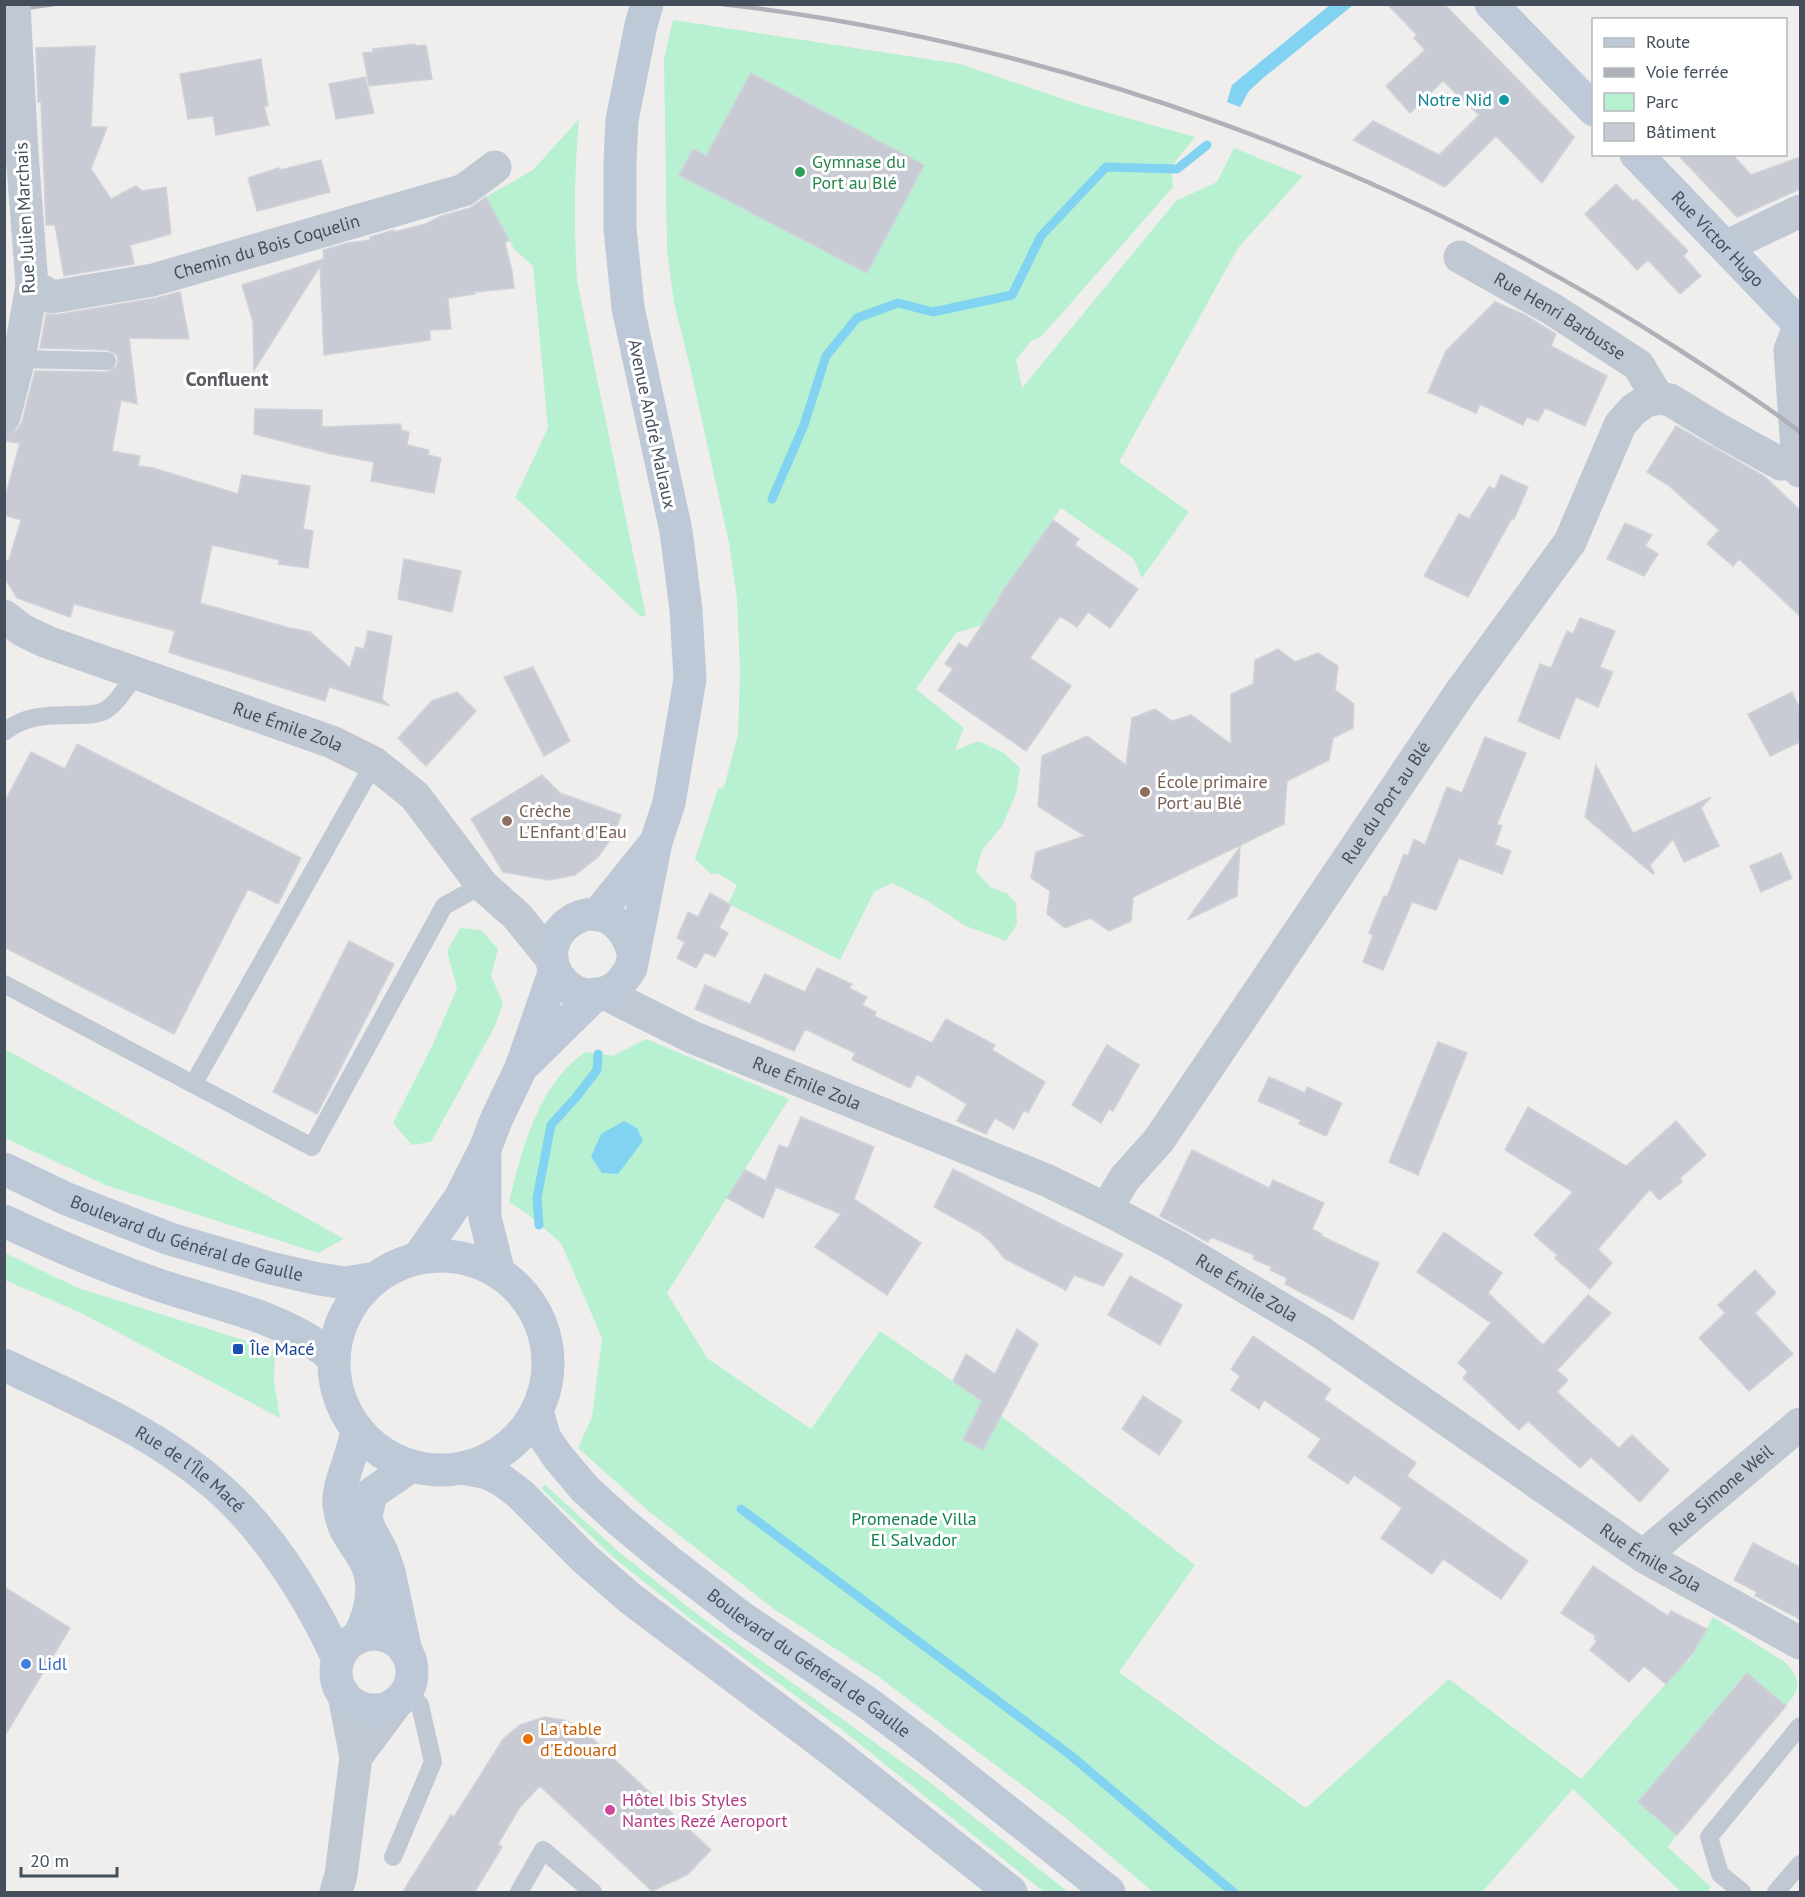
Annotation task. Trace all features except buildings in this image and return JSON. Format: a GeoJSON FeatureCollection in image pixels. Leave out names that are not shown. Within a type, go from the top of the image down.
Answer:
{"type":"FeatureCollection","features":[{"type":"Feature","properties":{"kind":"street","name":"Rue Julien Marchais"},"geometry":{"type":"LineString","coordinates":[[4,417],[19,359],[32,285],[14,4]]}},
{"type":"Feature","properties":{"kind":"street","name":"Avenue André Malraux"},"geometry":{"type":"LineString","coordinates":[[632,960],[656,842],[669,803],[690,679],[686,610],[676,531],[628,308],[620,228],[622,120],[640,25],[647,4]]}},
{"type":"Feature","properties":{"kind":"street"},"geometry":{"type":"LineString","coordinates":[[1491,4],[1592,109]]}},
{"type":"Feature","properties":{"kind":"street","name":"Rue Victor Hugo"},"geometry":{"type":"LineString","coordinates":[[1638,156],[1800,325]]}},
{"type":"Feature","properties":{"kind":"street","name":"Chemin du Bois Coquelin"},"geometry":{"type":"LineString","coordinates":[[32,285],[52,297],[153,280],[464,190],[495,167]]}},
{"type":"Feature","properties":{"kind":"street"},"geometry":{"type":"LineString","coordinates":[[1729,250],[1738,241],[1800,211]]}},
{"type":"Feature","properties":{"kind":"street","name":"Rue Henri Barbusse"},"geometry":{"type":"LineString","coordinates":[[1460,257],[1552,309],[1638,365],[1658,398]]}},
{"type":"Feature","properties":{"kind":"street"},"geometry":{"type":"LineString","coordinates":[[1658,398],[1670,400],[1781,464],[1799,468],[1790,350],[1795,337],[1800,332]]}},
{"type":"Feature","properties":{"kind":"street","name":"Rue du Port au Blé"},"geometry":{"type":"LineString","coordinates":[[1106,1209],[1125,1178],[1159,1140],[1460,693],[1570,542],[1620,425],[1633,410],[1646,401],[1658,398]]}},
{"type":"Feature","properties":{"kind":"street","name":"Rue Émile Zola"},"geometry":{"type":"LineString","coordinates":[[4,616],[22,630],[47,642],[332,742],[374,763],[415,796],[482,885],[517,916],[553,964]]}},
{"type":"Feature","properties":{"kind":"street","name":"Avenue André Malraux"},"geometry":{"type":"LineString","coordinates":[[597,915],[656,842]]}},
{"type":"Feature","properties":{"kind":"street"},"geometry":{"type":"LineString","coordinates":[[418,1258],[460,1198],[485,1149],[521,1068],[553,964],[552,948],[557,935],[566,925],[577,917],[597,915],[616,922],[627,935],[632,960],[651,1016]]}},
{"type":"Feature","properties":{"kind":"street"},"geometry":{"type":"LineString","coordinates":[[517,916],[566,925]]}},
{"type":"Feature","properties":{"kind":"street"},"geometry":{"type":"LineString","coordinates":[[521,1068],[559,1028],[601,994],[622,983],[632,960]]}},
{"type":"Feature","properties":{"kind":"street"},"geometry":{"type":"LineString","coordinates":[[553,964],[568,988],[586,995],[601,994]]}},
{"type":"Feature","properties":{"kind":"street","name":"Rue Émile Zola"},"geometry":{"type":"LineString","coordinates":[[601,994],[692,1037],[1046,1180],[1176,1246],[1318,1331],[1643,1556],[1800,1643]]}},
{"type":"Feature","properties":{"kind":"street"},"geometry":{"type":"LineString","coordinates":[[485,1149],[485,1218],[499,1273]]}},
{"type":"Feature","properties":{"kind":"street","name":"Boulevard du Général de Gaulle"},"geometry":{"type":"LineString","coordinates":[[4,1169],[67,1199],[170,1239],[270,1268],[319,1279],[345,1283],[376,1278]]}},
{"type":"Feature","properties":{"kind":"street"},"geometry":{"type":"LineString","coordinates":[[4,1221],[49,1243],[154,1284],[257,1315],[315,1342],[334,1358]]}},
{"type":"Feature","properties":{"kind":"street"},"geometry":{"type":"LineString","coordinates":[[446,1256],[460,1258],[474,1261],[499,1273],[527,1300],[544,1335],[549,1361],[548,1374],[537,1412],[524,1432],[507,1448],[486,1461],[463,1468],[433,1470],[411,1466],[391,1458],[357,1429],[338,1393],[334,1358],[338,1332],[346,1313],[357,1296],[376,1278],[403,1263],[418,1258],[446,1256]]}},
{"type":"Feature","properties":{"kind":"street","name":"Rue de l'Île Macé"},"geometry":{"type":"LineString","coordinates":[[4,1365],[86,1404],[152,1440],[221,1490],[273,1548],[343,1643]]}},
{"type":"Feature","properties":{"kind":"street","name":"Boulevard du Général de Gaulle"},"geometry":{"type":"LineString","coordinates":[[537,1412],[544,1438],[558,1457],[585,1489],[620,1521],[741,1617],[869,1704],[926,1747],[1109,1893]]}},
{"type":"Feature","properties":{"kind":"street","name":"Rue Simone Weil"},"geometry":{"type":"LineString","coordinates":[[1643,1556],[1800,1424]]}},
{"type":"Feature","properties":{"kind":"street"},"geometry":{"type":"LineString","coordinates":[[336,1893],[343,1864],[356,1757],[344,1695],[336,1677],[343,1643],[367,1620],[372,1588],[368,1567],[344,1528],[338,1503],[341,1486],[356,1443],[357,1429]]}},
{"type":"Feature","properties":{"kind":"street"},"geometry":{"type":"LineString","coordinates":[[356,1757],[402,1696],[412,1675],[389,1572],[382,1552],[368,1526],[366,1516],[371,1494],[411,1466]]}},
{"type":"Feature","properties":{"kind":"street"},"geometry":{"type":"LineString","coordinates":[[463,1468],[488,1473],[520,1494],[585,1559],[632,1599],[829,1748],[1011,1893]]}},
{"type":"Feature","properties":{"kind":"street"},"geometry":{"type":"LineString","coordinates":[[343,1643],[373,1634],[388,1637],[406,1652]]}},
{"type":"Feature","properties":{"kind":"street"},"geometry":{"type":"LineString","coordinates":[[344,1695],[359,1708],[367,1710],[383,1709],[402,1696]]}},
{"type":"Feature","properties":{"kind":"lane"},"geometry":{"type":"LineString","coordinates":[[19,359],[107,361]]}},
{"type":"Feature","properties":{"kind":"lane"},"geometry":{"type":"LineString","coordinates":[[4,732],[12,725],[39,715],[88,715],[104,711],[117,699],[136,674]]}},
{"type":"Feature","properties":{"kind":"lane"},"geometry":{"type":"LineString","coordinates":[[194,1083],[374,763]]}},
{"type":"Feature","properties":{"kind":"lane"},"geometry":{"type":"LineString","coordinates":[[4,984],[312,1147],[444,906],[482,885]]}},
{"type":"Feature","properties":{"kind":"lane"},"geometry":{"type":"LineString","coordinates":[[393,1857],[433,1761],[420,1705],[402,1696]]}},
{"type":"Feature","properties":{"kind":"lane"},"geometry":{"type":"LineString","coordinates":[[1742,1893],[1720,1874],[1709,1838],[1800,1726]]}},
{"type":"Feature","properties":{"kind":"lane"},"geometry":{"type":"LineString","coordinates":[[519,1893],[543,1851],[593,1893]]}},
{"type":"Feature","properties":{"kind":"lane"},"geometry":{"type":"LineString","coordinates":[[1776,1893],[1800,1864]]}},
{"type":"Feature","properties":{"kind":"green space"},"geometry":{"type":"Polygon","coordinates":[[[673,20],[960,64],[1078,104],[1195,137],[1171,167],[1173,187],[1041,337],[1031,341],[1016,360],[1022,388],[1176,201],[1217,182],[1234,148],[1303,176],[1238,248],[1119,462],[1189,512],[1142,578],[1133,558],[1061,508],[998,598],[982,625],[956,633],[916,689],[964,728],[955,751],[978,741],[1004,753],[1020,768],[1016,794],[1002,826],[982,850],[976,871],[990,887],[1008,894],[1016,903],[1017,924],[1006,941],[966,926],[929,902],[892,883],[874,892],[840,960],[731,905],[729,902],[737,885],[719,874],[711,874],[695,859],[718,789],[724,787],[738,735],[740,671],[737,598],[729,543],[674,303],[667,250],[664,59],[673,20]]]}},
{"type":"Feature","properties":{"kind":"green space"},"geometry":{"type":"Polygon","coordinates":[[[579,119],[575,200],[577,281],[646,616],[640,616],[515,498],[548,428],[533,266],[514,249],[486,197],[533,170],[579,119]]]}},
{"type":"Feature","properties":{"kind":"green space"},"geometry":{"type":"Polygon","coordinates":[[[460,928],[481,930],[498,949],[491,976],[503,1003],[495,1026],[431,1142],[412,1145],[393,1123],[433,1044],[457,988],[447,951],[460,928]]]}},
{"type":"Feature","properties":{"kind":"green space","name":"Promenade Villa El Salvador"},"geometry":{"type":"Polygon","coordinates":[[[646,1039],[789,1099],[667,1293],[708,1359],[811,1429],[880,1331],[983,1402],[1195,1565],[1119,1672],[1306,1808],[1449,1679],[1581,1779],[1687,1660],[1689,1661],[1713,1617],[1786,1663],[1797,1680],[1797,1689],[1786,1706],[1746,1673],[1638,1802],[1677,1835],[1668,1847],[1711,1887],[1707,1892],[1681,1892],[1573,1789],[1482,1892],[1153,1892],[1067,1819],[876,1675],[774,1609],[651,1513],[578,1448],[592,1417],[602,1338],[561,1243],[525,1212],[509,1202],[526,1140],[555,1082],[585,1052],[613,1056],[646,1039]]]}},
{"type":"Feature","properties":{"kind":"green space"},"geometry":{"type":"Polygon","coordinates":[[[5,1049],[344,1239],[318,1253],[108,1186],[5,1138],[5,1049]]]}},
{"type":"Feature","properties":{"kind":"green space"},"geometry":{"type":"Polygon","coordinates":[[[5,1253],[78,1288],[275,1350],[274,1382],[280,1418],[81,1313],[5,1280],[5,1253]]]}},
{"type":"Feature","properties":{"kind":"green space"},"geometry":{"type":"Polygon","coordinates":[[[545,1485],[619,1552],[697,1614],[932,1784],[1068,1892],[1044,1892],[841,1729],[692,1620],[614,1558],[541,1488],[545,1485]]]}},
{"type":"Feature","properties":{"kind":"water"},"geometry":{"type":"Polygon","coordinates":[[[1330,5],[1353,5],[1262,79],[1249,91],[1240,107],[1227,102],[1232,85],[1330,5]]]}},
{"type":"Feature","properties":{"kind":"water"},"geometry":{"type":"Polygon","coordinates":[[[624,1121],[637,1128],[643,1141],[618,1174],[602,1173],[591,1157],[601,1134],[624,1121]]]}},
{"type":"Feature","properties":{"kind":"waterway"},"geometry":{"type":"LineString","coordinates":[[772,499],[804,425],[826,356],[857,318],[898,303],[933,312],[1012,295],[1041,236],[1106,167],[1177,169],[1207,145]]}},
{"type":"Feature","properties":{"kind":"waterway"},"geometry":{"type":"LineString","coordinates":[[539,1225],[537,1198],[551,1125],[597,1070],[598,1054]]}},
{"type":"Feature","properties":{"kind":"waterway"},"geometry":{"type":"LineString","coordinates":[[741,1509],[1069,1754],[1233,1892]]}},
{"type":"Feature","properties":{"kind":"railway"},"geometry":{"type":"LineString","coordinates":[[4,11],[54,4]]}},
{"type":"Feature","properties":{"kind":"railway"},"geometry":{"type":"LineString","coordinates":[[722,4],[848,23],[973,49],[1097,82],[1220,123],[1340,170],[1457,224],[1570,284],[1678,349],[1800,432]]}},
{"type":"Feature","properties":{"kind":"place","name":"Notre Nid"},"geometry":{"type":"Point","coordinates":[1504,100]}},
{"type":"Feature","properties":{"kind":"place","name":"Gymnase du Port au Blé"},"geometry":{"type":"Point","coordinates":[800,172]}},
{"type":"Feature","properties":{"kind":"place","name":"École primaire Port au Blé"},"geometry":{"type":"Point","coordinates":[1145,792]}},
{"type":"Feature","properties":{"kind":"place","name":"Crèche L'Enfant d'Eau"},"geometry":{"type":"Point","coordinates":[507,821]}},
{"type":"Feature","properties":{"kind":"place","name":"Île Macé"},"geometry":{"type":"Point","coordinates":[238,1349]}},
{"type":"Feature","properties":{"kind":"place","name":"Lidl"},"geometry":{"type":"Point","coordinates":[26,1664]}},
{"type":"Feature","properties":{"kind":"place","name":"La table d'Edouard"},"geometry":{"type":"Point","coordinates":[528,1739]}},
{"type":"Feature","properties":{"kind":"place","name":"Hôtel Ibis Styles Nantes Rezé Aeroport"},"geometry":{"type":"Point","coordinates":[610,1810]}},
{"type":"Feature","properties":{"kind":"district","name":"Confluent"},"geometry":{"type":"Point","coordinates":[227,379]}}]}
